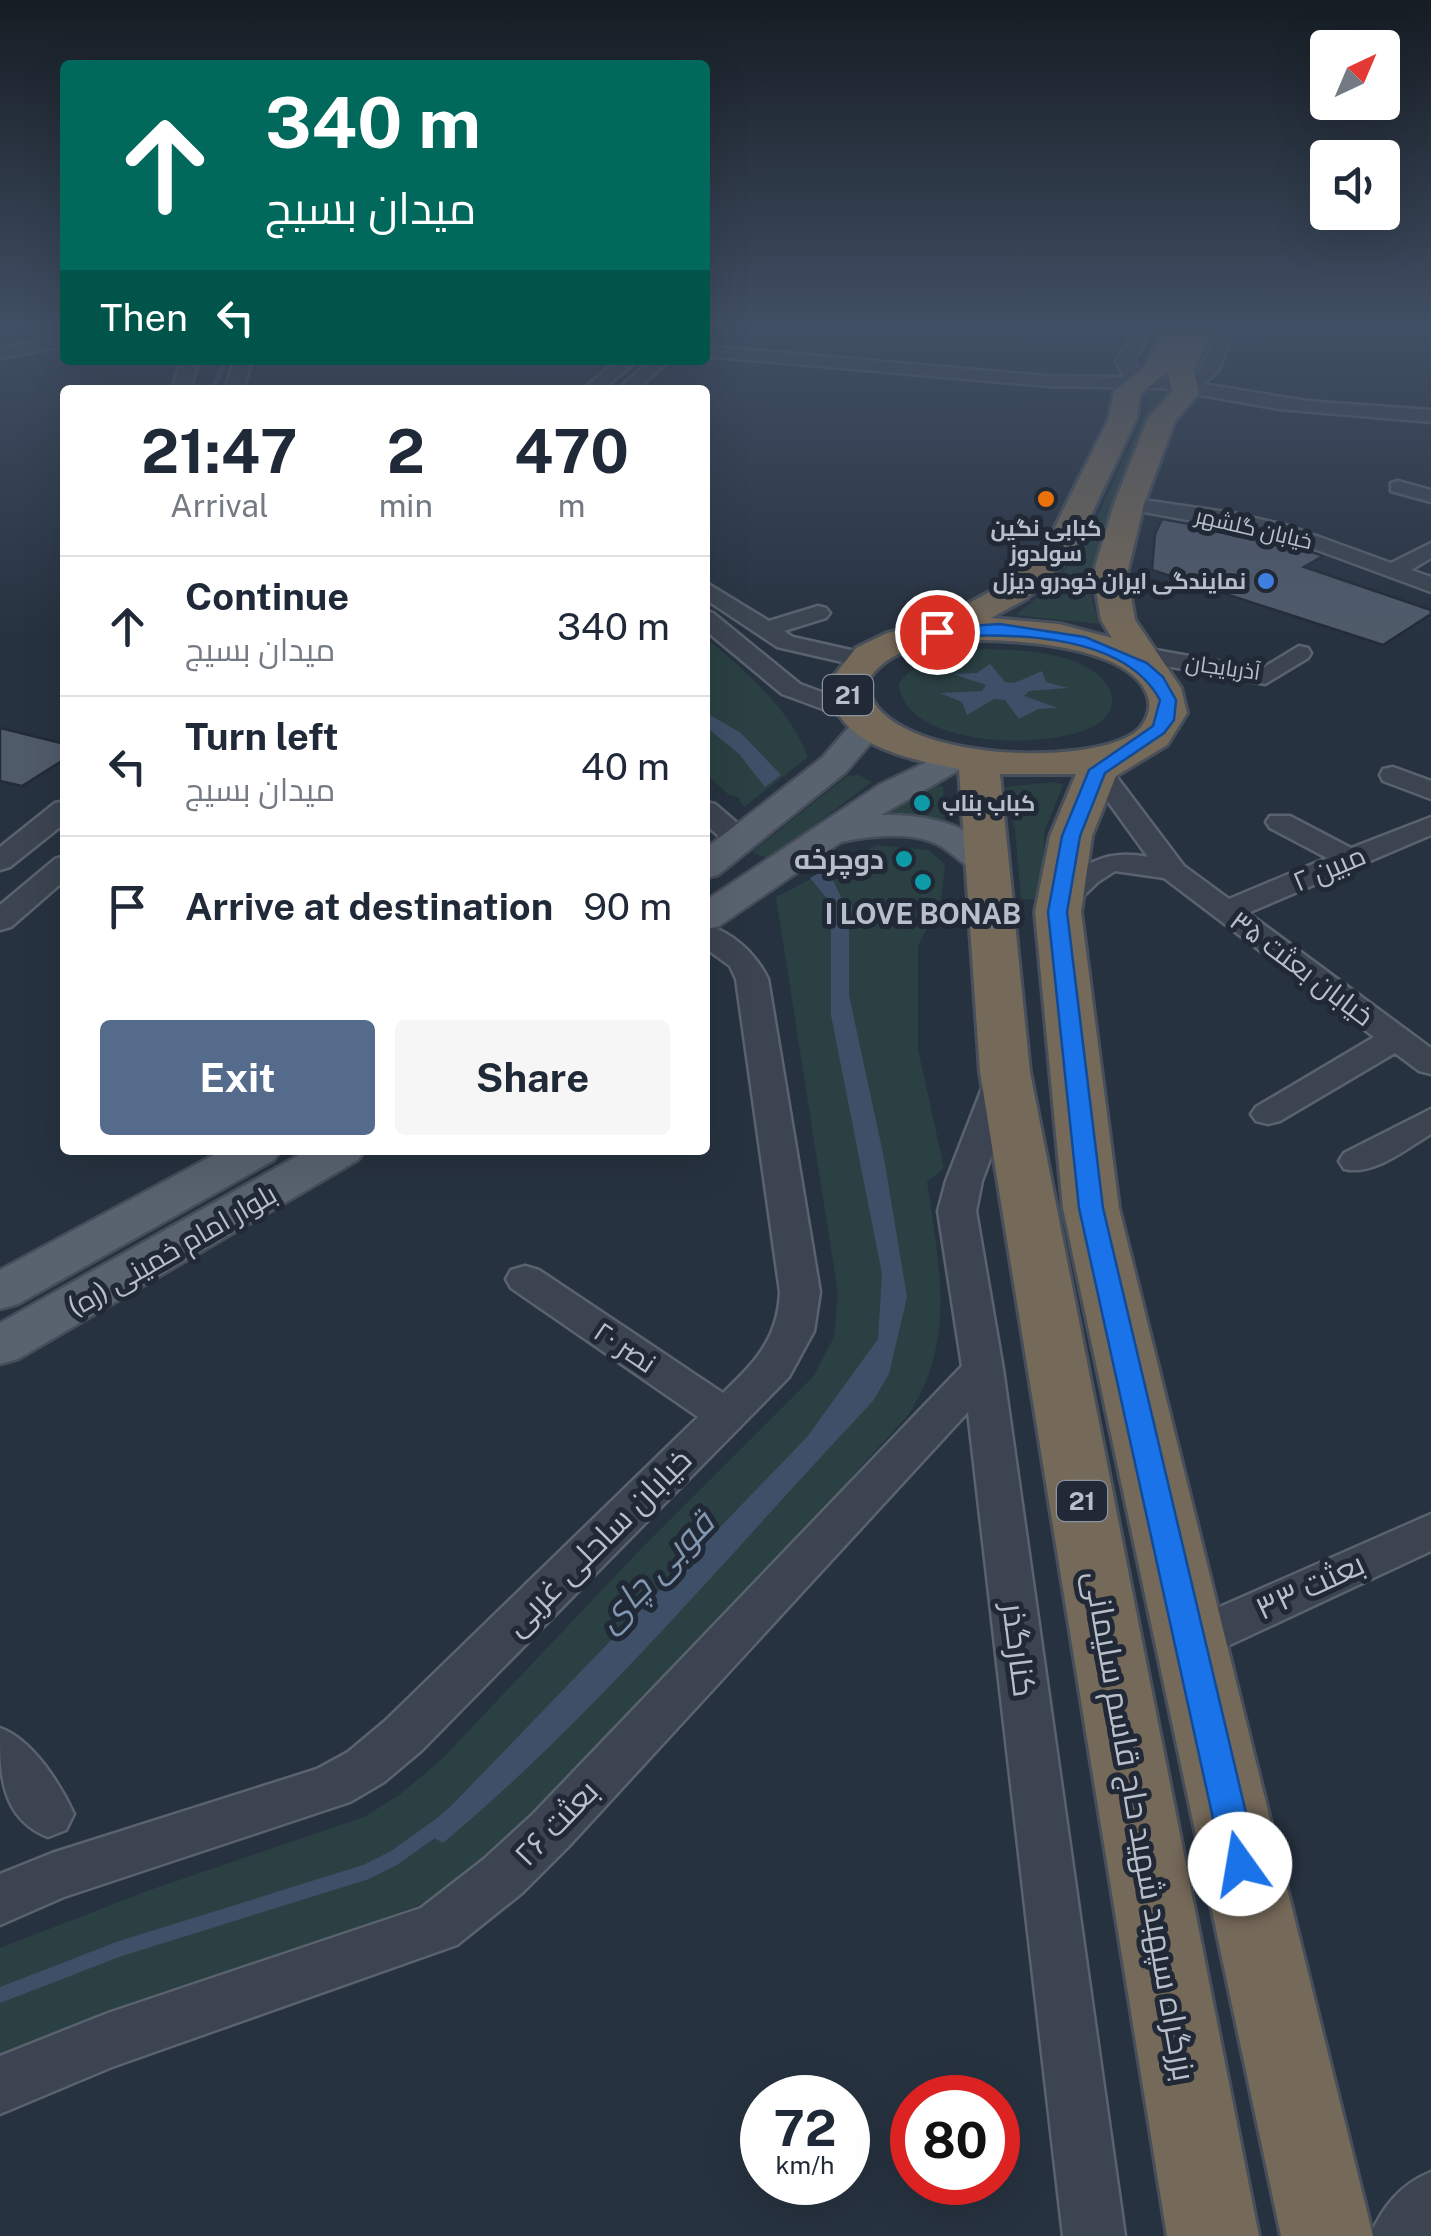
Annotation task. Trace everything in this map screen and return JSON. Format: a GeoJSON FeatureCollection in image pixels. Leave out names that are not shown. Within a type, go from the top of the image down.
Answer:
{"type":"FeatureCollection","features":[{"type":"Feature","properties":{"kind":"highway","name":"21"},"geometry":{"type":"LineString","coordinates":[[937,632],[1014,592],[1049,563],[1060,550],[1118,430]]}},
{"type":"Feature","properties":{"kind":"highway","name":"21"},"geometry":{"type":"LineString","coordinates":[[1148,667],[1064,636],[1000,629],[937,632],[894,643],[864,660],[848,682],[848,692],[864,719],[906,744],[967,761],[1054,765],[1110,761],[1148,738],[1166,720],[1168,700],[1148,667],[1118,620],[1110,587],[1114,556],[1129,504],[1157,430]]}},
{"type":"Feature","properties":{"kind":"highway","name":"بزرگراه سپهبد شهید حاج قاسم سلیمانی"},"geometry":{"type":"LineString","coordinates":[[967,761],[987,887],[1005,1072],[1214,2236]]}},
{"type":"Feature","properties":{"kind":"highway"},"geometry":{"type":"LineString","coordinates":[[1110,761],[1071,836],[1058,908],[1091,1208],[1326,2236]]}},
{"type":"Feature","properties":{"kind":"highway"},"geometry":{"type":"LineString","coordinates":[[987,887],[1019,917],[1058,908]]}},
{"type":"Feature","properties":{"kind":"main road"},"geometry":{"type":"LineString","coordinates":[[710,863],[826,772],[864,719]]}},
{"type":"Feature","properties":{"kind":"main road"},"geometry":{"type":"LineString","coordinates":[[710,915],[892,792],[967,761]]}},
{"type":"Feature","properties":{"kind":"main road"},"geometry":{"type":"LineString","coordinates":[[826,772],[853,767],[878,772],[892,782],[892,792]]}},
{"type":"Feature","properties":{"kind":"main road"},"geometry":{"type":"LineString","coordinates":[[832,834],[873,825],[926,830],[956,840],[979,853],[987,887]]}},
{"type":"Feature","properties":{"kind":"main road","name":"بلوار امام خمینی (ره)"},"geometry":{"type":"LineString","coordinates":[[0,1292],[249,1155]]}},
{"type":"Feature","properties":{"kind":"main road","name":"بلوار امام خمینی (ره)"},"geometry":{"type":"LineString","coordinates":[[0,1346],[333,1155]]}},
{"type":"Feature","properties":{"kind":"street"},"geometry":{"type":"LineString","coordinates":[[1398,487],[1431,496]]}},
{"type":"Feature","properties":{"kind":"street","name":"خیابان گلشهر"},"geometry":{"type":"LineString","coordinates":[[1129,504],[1233,519],[1288,532],[1431,586]]}},
{"type":"Feature","properties":{"kind":"street"},"geometry":{"type":"LineString","coordinates":[[1391,572],[1431,549]]}},
{"type":"Feature","properties":{"kind":"street"},"geometry":{"type":"LineString","coordinates":[[710,592],[801,648],[864,660]]}},
{"type":"Feature","properties":{"kind":"street"},"geometry":{"type":"LineString","coordinates":[[766,629],[818,613]]}},
{"type":"Feature","properties":{"kind":"street"},"geometry":{"type":"LineString","coordinates":[[710,622],[792,689],[864,719]]}},
{"type":"Feature","properties":{"kind":"street","name":"آذربایجان"},"geometry":{"type":"LineString","coordinates":[[1148,667],[1265,677],[1299,653]]}},
{"type":"Feature","properties":{"kind":"street"},"geometry":{"type":"LineString","coordinates":[[1110,761],[1174,872]]}},
{"type":"Feature","properties":{"kind":"street"},"geometry":{"type":"LineString","coordinates":[[1393,775],[1431,791]]}},
{"type":"Feature","properties":{"kind":"street"},"geometry":{"type":"LineString","coordinates":[[0,861],[60,813]]}},
{"type":"Feature","properties":{"kind":"street"},"geometry":{"type":"LineString","coordinates":[[710,814],[740,840]]}},
{"type":"Feature","properties":{"kind":"street"},"geometry":{"type":"LineString","coordinates":[[1280,822],[1350,859]]}},
{"type":"Feature","properties":{"kind":"street","name":"مبین ۲"},"geometry":{"type":"LineString","coordinates":[[1226,912],[1431,825]]}},
{"type":"Feature","properties":{"kind":"street"},"geometry":{"type":"LineString","coordinates":[[1058,908],[1095,866],[1144,865],[1174,872]]}},
{"type":"Feature","properties":{"kind":"street"},"geometry":{"type":"LineString","coordinates":[[0,920],[60,869]]}},
{"type":"Feature","properties":{"kind":"street","name":"خیابان بعثت ۳۵"},"geometry":{"type":"LineString","coordinates":[[1174,872],[1431,1064]]}},
{"type":"Feature","properties":{"kind":"street","name":"خیابان ساحلی غربی"},"geometry":{"type":"LineString","coordinates":[[0,1900],[52,1877],[302,1798],[366,1767],[403,1736],[775,1366],[792,1340],[800,1314],[800,1292],[752,979],[744,962],[710,938]]}},
{"type":"Feature","properties":{"kind":"street"},"geometry":{"type":"LineString","coordinates":[[1268,1114],[1398,1038]]}},
{"type":"Feature","properties":{"kind":"street","name":"کنارگذر"},"geometry":{"type":"LineString","coordinates":[[1005,1072],[964,1181],[957,1211],[982,1369],[1094,2236]]}},
{"type":"Feature","properties":{"kind":"street"},"geometry":{"type":"LineString","coordinates":[[1358,1161],[1431,1120]]}},
{"type":"Feature","properties":{"kind":"street","name":"نصر ۲۰"},"geometry":{"type":"LineString","coordinates":[[525,1279],[725,1415]]}},
{"type":"Feature","properties":{"kind":"street","name":"بعثت ۲۶"},"geometry":{"type":"LineString","coordinates":[[0,2086],[108,2041],[438,1927],[503,1876],[551,1830],[982,1369]]}},
{"type":"Feature","properties":{"kind":"street","name":"بعثت ۳۳"},"geometry":{"type":"LineString","coordinates":[[1189,1642],[1431,1531]]}},
{"type":"Feature","properties":{"kind":"street"},"geometry":{"type":"LineString","coordinates":[[0,1749],[48,1814]]}},
{"type":"Feature","properties":{"kind":"street"},"geometry":{"type":"LineString","coordinates":[[1402,2236],[1431,2202]]}},
{"type":"Feature","properties":{"kind":"green space"},"geometry":{"type":"Polygon","coordinates":[[[1137,430],[1146,430],[1110,513],[1093,564],[1089,589],[1099,624],[1016,615],[1053,585],[1100,512],[1137,430]]]}},
{"type":"Feature","properties":{"kind":"green space"},"geometry":{"type":"Polygon","coordinates":[[[710,641],[778,706],[808,757],[744,807],[738,797],[729,795],[710,778],[710,641]]]}},
{"type":"Feature","properties":{"kind":"green space"},"geometry":{"type":"Polygon","coordinates":[[[984,649],[1053,655],[1087,667],[1110,690],[1109,712],[1099,723],[1078,732],[1050,738],[984,739],[925,721],[907,705],[899,683],[916,667],[948,654],[984,649]]]}},
{"type":"Feature","properties":{"kind":"green space"},"geometry":{"type":"Polygon","coordinates":[[[859,775],[872,782],[769,859],[752,852],[847,776],[859,775]]]}},
{"type":"Feature","properties":{"kind":"green space"},"geometry":{"type":"Polygon","coordinates":[[[1054,782],[1063,785],[1045,830],[1040,900],[1021,899],[1015,830],[1004,787],[1054,782]]]}},
{"type":"Feature","properties":{"kind":"green space"},"geometry":{"type":"Polygon","coordinates":[[[928,786],[943,787],[945,820],[888,813],[928,786]]]}},
{"type":"Feature","properties":{"kind":"green space"},"geometry":{"type":"Polygon","coordinates":[[[877,845],[928,850],[945,864],[941,900],[918,946],[918,1049],[944,1168],[927,1182],[939,1273],[939,1331],[923,1387],[908,1415],[546,1813],[452,1893],[0,2058],[0,1948],[147,1891],[364,1817],[399,1795],[440,1761],[636,1554],[813,1377],[834,1337],[838,1294],[776,897],[877,845]]]}},
{"type":"Feature","properties":{"kind":"water"},"geometry":{"type":"Polygon","coordinates":[[[990,664],[1005,682],[1014,683],[1042,671],[1046,682],[1068,688],[1029,691],[1024,696],[1058,708],[1038,709],[1019,719],[1005,700],[994,699],[967,715],[962,702],[940,693],[982,691],[986,685],[953,674],[977,673],[990,664]]]}},
{"type":"Feature","properties":{"kind":"water"},"geometry":{"type":"Polygon","coordinates":[[[710,715],[741,733],[781,775],[765,787],[739,754],[710,730],[710,715]]]}},
{"type":"Feature","properties":{"kind":"water","name":"قوبی چای"},"geometry":{"type":"Polygon","coordinates":[[[827,868],[843,901],[858,911],[849,919],[849,995],[884,1158],[907,1297],[889,1374],[873,1401],[611,1685],[443,1843],[422,1831],[452,1805],[807,1437],[878,1339],[882,1274],[831,1015],[831,919],[821,908],[829,901],[810,878],[827,868]]]}},
{"type":"Feature","properties":{"kind":"building","name":"نمایندگی ایران خودرو دیزل"},"geometry":{"type":"Polygon","coordinates":[[[1162,519],[1281,541],[1323,556],[1304,567],[1431,610],[1431,614],[1383,645],[1152,570],[1155,534],[1162,519]]]}},
{"type":"Feature","properties":{"kind":"building"},"geometry":{"type":"Polygon","coordinates":[[[0,728],[60,743],[60,762],[22,786],[0,781],[0,728]]]}},
{"type":"Feature","properties":{"kind":"waterway","name":"قوبی چای"},"geometry":{"type":"LineString","coordinates":[[0,1995],[119,1949],[366,1872],[394,1858],[436,1828]]}},
{"type":"Feature","properties":{"kind":"place","name":"کبابی نگین سولدوز"},"geometry":{"type":"Point","coordinates":[1046,499]}},
{"type":"Feature","properties":{"kind":"place","name":"نمایندگی ایران خودرو دیزل"},"geometry":{"type":"Point","coordinates":[1266,581]}},
{"type":"Feature","properties":{"kind":"place","name":"کباب بناب"},"geometry":{"type":"Point","coordinates":[922,803]}},
{"type":"Feature","properties":{"kind":"place","name":"دوچرخه"},"geometry":{"type":"Point","coordinates":[904,859]}},
{"type":"Feature","properties":{"kind":"place","name":"I LOVE BONAB"},"geometry":{"type":"Point","coordinates":[923,882]}},
{"type":"Feature","properties":{"kind":"route"},"geometry":{"type":"LineString","coordinates":[[937,632],[1000,629],[1080,640],[1142,666],[1158,680],[1168,700],[1166,720],[1158,729],[1098,770],[1071,836],[1058,912],[1091,1208],[1240,1864]]}}]}
